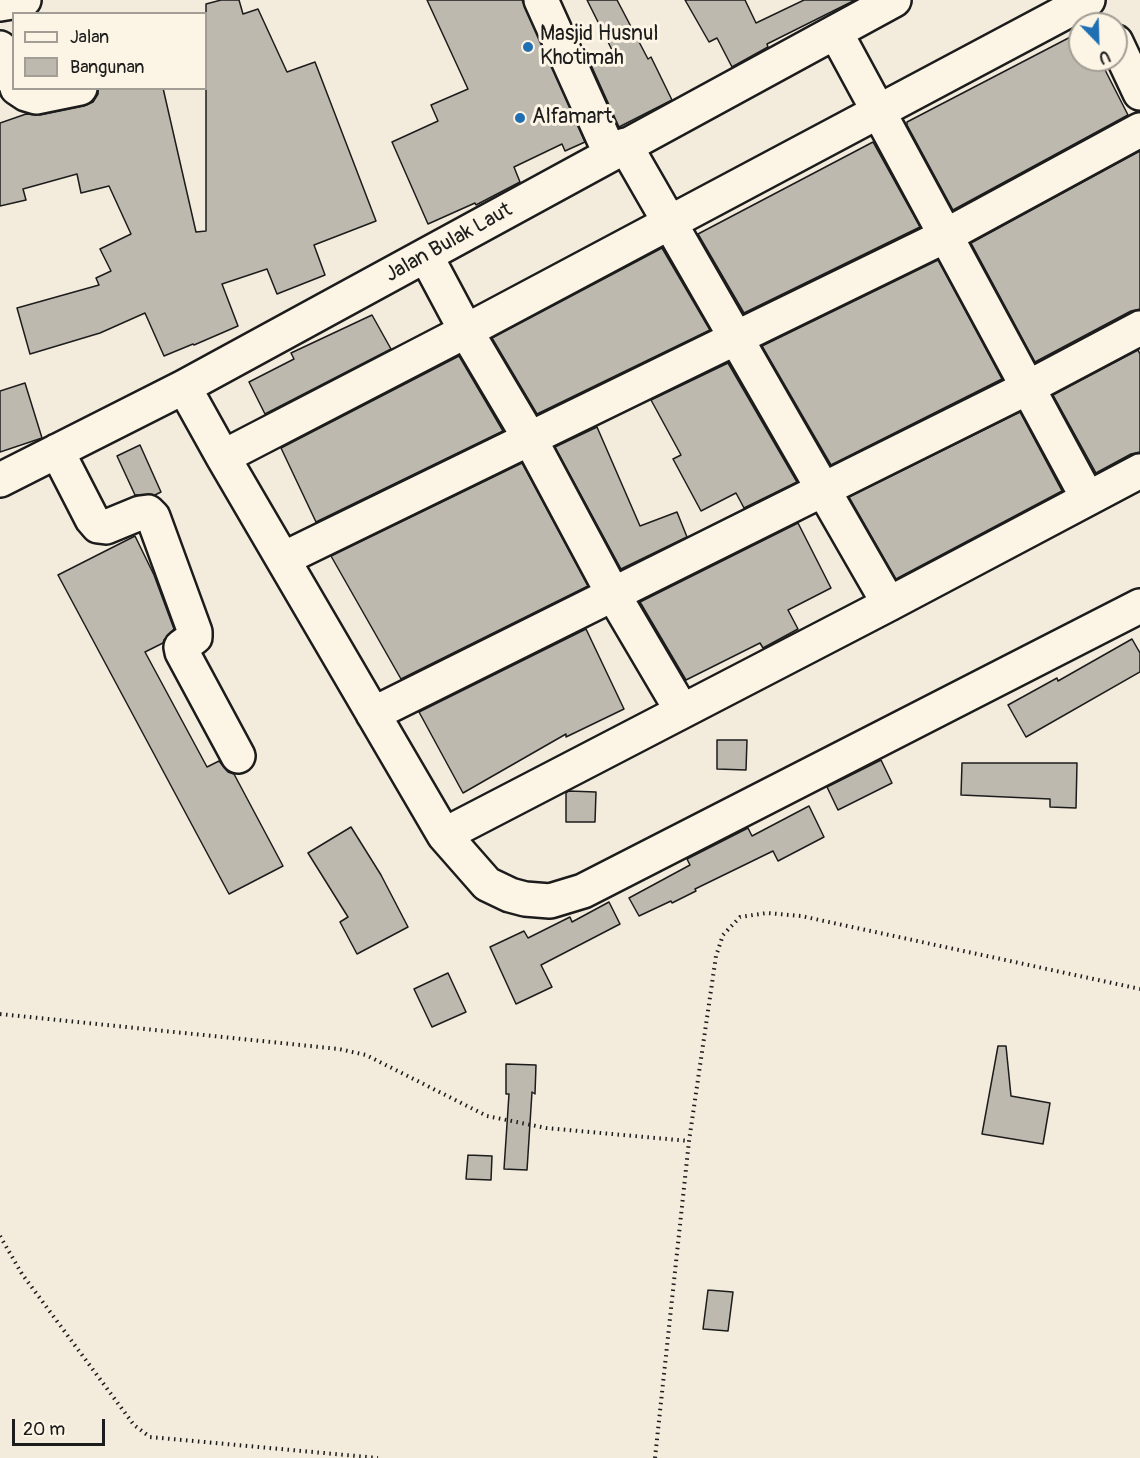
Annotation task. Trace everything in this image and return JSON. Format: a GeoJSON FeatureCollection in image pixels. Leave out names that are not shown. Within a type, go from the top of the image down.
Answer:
{"type":"FeatureCollection","features":[{"type":"Feature","properties":{"kind":"street"},"geometry":{"type":"LineString","coordinates":[[0,4],[24,0]]}},
{"type":"Feature","properties":{"kind":"street"},"geometry":{"type":"LineString","coordinates":[[541,0],[618,149],[669,222],[889,604]]}},
{"type":"Feature","properties":{"kind":"street","name":"Jalan Bulak Laut"},"geometry":{"type":"LineString","coordinates":[[0,480],[184,387],[894,0]]}},
{"type":"Feature","properties":{"kind":"street"},"geometry":{"type":"LineString","coordinates":[[223,457],[466,331],[1088,0]]}},
{"type":"Feature","properties":{"kind":"street"},"geometry":{"type":"LineString","coordinates":[[836,33],[1087,497]]}},
{"type":"Feature","properties":{"kind":"street"},"geometry":{"type":"LineString","coordinates":[[0,48],[12,76]]}},
{"type":"Feature","properties":{"kind":"street"},"geometry":{"type":"LineString","coordinates":[[1128,68],[1140,93]]}},
{"type":"Feature","properties":{"kind":"street"},"geometry":{"type":"LineString","coordinates":[[20,90],[36,97],[71,90]]}},
{"type":"Feature","properties":{"kind":"street"},"geometry":{"type":"LineString","coordinates":[[283,559],[945,236],[1140,130]]}},
{"type":"Feature","properties":{"kind":"street"},"geometry":{"type":"LineString","coordinates":[[426,256],[466,331],[530,439],[613,594],[682,711]]}},
{"type":"Feature","properties":{"kind":"street"},"geometry":{"type":"LineString","coordinates":[[373,714],[1027,388],[1140,328]]}},
{"type":"Feature","properties":{"kind":"street"},"geometry":{"type":"LineString","coordinates":[[184,387],[444,835],[487,884],[525,899],[550,901],[583,891],[1140,606]]}},
{"type":"Feature","properties":{"kind":"street"},"geometry":{"type":"LineString","coordinates":[[57,451],[92,519],[98,525],[106,527],[140,513],[148,512],[153,517],[195,632],[195,637],[181,647],[182,652],[238,756]]}},
{"type":"Feature","properties":{"kind":"street"},"geometry":{"type":"LineString","coordinates":[[444,835],[1140,471]]}},
{"type":"Feature","properties":{"kind":"path"},"geometry":{"type":"LineString","coordinates":[[655,1458],[689,1141],[716,956],[723,935],[740,918],[767,913],[801,916],[1140,989]]}},
{"type":"Feature","properties":{"kind":"path"},"geometry":{"type":"LineString","coordinates":[[0,1014],[339,1049],[366,1055],[487,1116],[546,1128],[689,1141]]}},
{"type":"Feature","properties":{"kind":"path"},"geometry":{"type":"LineString","coordinates":[[0,1236],[22,1274],[134,1425],[150,1437],[378,1458]]}},
{"type":"Feature","properties":{"kind":"building"},"geometry":{"type":"Polygon","coordinates":[[[221,0],[239,0],[243,14],[258,9],[287,72],[315,62],[376,221],[314,245],[325,275],[277,294],[267,269],[222,284],[238,326],[194,345],[164,356],[145,313],[100,333],[30,354],[17,308],[99,285],[96,278],[111,271],[100,249],[131,234],[109,186],[81,193],[77,174],[23,189],[26,200],[0,206],[0,123],[26,114],[40,115],[84,106],[93,102],[98,90],[163,90],[196,232],[206,231],[206,4],[221,0]]]}},
{"type":"Feature","properties":{"kind":"building"},"geometry":{"type":"Polygon","coordinates":[[[427,0],[522,0],[585,142],[565,151],[562,144],[514,167],[520,182],[476,205],[475,203],[428,224],[392,142],[438,121],[431,105],[468,89],[427,0]]]}},
{"type":"Feature","properties":{"kind":"building"},"geometry":{"type":"Polygon","coordinates":[[[587,0],[617,0],[648,59],[651,57],[672,100],[619,127],[591,65],[614,54],[587,0]]]}},
{"type":"Feature","properties":{"kind":"building"},"geometry":{"type":"Polygon","coordinates":[[[685,0],[745,0],[756,23],[804,0],[855,0],[767,44],[768,47],[732,67],[717,38],[709,42],[685,0]]]}},
{"type":"Feature","properties":{"kind":"building"},"geometry":{"type":"Polygon","coordinates":[[[1068,38],[1068,72],[1106,72],[1128,115],[953,210],[907,122],[1068,38]]]}},
{"type":"Feature","properties":{"kind":"building"},"geometry":{"type":"Polygon","coordinates":[[[873,142],[920,227],[744,313],[698,234],[873,142]]]}},
{"type":"Feature","properties":{"kind":"building"},"geometry":{"type":"Polygon","coordinates":[[[1140,151],[1140,309],[1131,311],[1035,362],[971,243],[1140,151]]]}},
{"type":"Feature","properties":{"kind":"building"},"geometry":{"type":"Polygon","coordinates":[[[662,248],[710,330],[537,414],[492,338],[662,248]]]}},
{"type":"Feature","properties":{"kind":"building"},"geometry":{"type":"Polygon","coordinates":[[[938,260],[1002,379],[831,465],[762,346],[938,260]]]}},
{"type":"Feature","properties":{"kind":"building"},"geometry":{"type":"Polygon","coordinates":[[[372,315],[391,349],[265,414],[249,382],[294,359],[291,353],[372,315]]]}},
{"type":"Feature","properties":{"kind":"building"},"geometry":{"type":"Polygon","coordinates":[[[1138,350],[1140,354],[1140,452],[1131,454],[1096,473],[1053,395],[1138,350]]]}},
{"type":"Feature","properties":{"kind":"building"},"geometry":{"type":"Polygon","coordinates":[[[459,356],[503,431],[316,522],[281,448],[459,356]]]}},
{"type":"Feature","properties":{"kind":"building"},"geometry":{"type":"Polygon","coordinates":[[[728,363],[797,482],[744,508],[736,493],[701,511],[673,459],[681,455],[651,400],[728,363]]]}},
{"type":"Feature","properties":{"kind":"building"},"geometry":{"type":"Polygon","coordinates":[[[25,383],[42,438],[0,452],[0,391],[25,383]]]}},
{"type":"Feature","properties":{"kind":"building"},"geometry":{"type":"Polygon","coordinates":[[[1020,412],[1062,491],[896,579],[849,497],[1020,412]]]}},
{"type":"Feature","properties":{"kind":"building"},"geometry":{"type":"Polygon","coordinates":[[[597,427],[640,526],[677,512],[687,537],[621,569],[555,447],[597,427]]]}},
{"type":"Feature","properties":{"kind":"building"},"geometry":{"type":"Polygon","coordinates":[[[140,445],[161,492],[155,495],[135,495],[117,456],[140,445]]]}},
{"type":"Feature","properties":{"kind":"building"},"geometry":{"type":"Polygon","coordinates":[[[522,463],[588,586],[401,679],[331,556],[522,463]]]}},
{"type":"Feature","properties":{"kind":"building"},"geometry":{"type":"Polygon","coordinates":[[[798,523],[831,588],[788,610],[798,629],[763,648],[760,643],[686,680],[640,602],[798,523]]]}},
{"type":"Feature","properties":{"kind":"building"},"geometry":{"type":"Polygon","coordinates":[[[135,536],[154,575],[174,629],[163,643],[145,652],[207,767],[219,761],[228,772],[234,774],[283,866],[229,894],[58,575],[135,536]]]}},
{"type":"Feature","properties":{"kind":"building"},"geometry":{"type":"Polygon","coordinates":[[[586,629],[624,709],[566,737],[566,734],[463,793],[419,712],[586,629]]]}},
{"type":"Feature","properties":{"kind":"building"},"geometry":{"type":"Polygon","coordinates":[[[1132,639],[1140,653],[1140,672],[1026,737],[1008,705],[1057,678],[1058,681],[1132,639]]]}},
{"type":"Feature","properties":{"kind":"building"},"geometry":{"type":"Polygon","coordinates":[[[717,740],[747,740],[746,770],[717,769],[717,740]]]}},
{"type":"Feature","properties":{"kind":"building"},"geometry":{"type":"Polygon","coordinates":[[[881,760],[892,783],[838,810],[827,787],[881,760]]]}},
{"type":"Feature","properties":{"kind":"building"},"geometry":{"type":"Polygon","coordinates":[[[962,763],[1077,763],[1076,808],[1050,807],[1050,799],[961,795],[962,763]]]}},
{"type":"Feature","properties":{"kind":"building"},"geometry":{"type":"Polygon","coordinates":[[[569,791],[596,792],[595,822],[566,822],[566,793],[569,791]]]}},
{"type":"Feature","properties":{"kind":"building"},"geometry":{"type":"Polygon","coordinates":[[[809,806],[824,837],[778,861],[773,851],[695,889],[696,891],[672,903],[671,901],[639,916],[629,898],[690,865],[687,859],[748,828],[752,836],[809,806]]]}},
{"type":"Feature","properties":{"kind":"building"},"geometry":{"type":"Polygon","coordinates":[[[351,827],[381,875],[408,927],[357,954],[340,922],[348,917],[308,853],[351,827]]]}},
{"type":"Feature","properties":{"kind":"building"},"geometry":{"type":"Polygon","coordinates":[[[609,902],[620,924],[541,965],[552,987],[516,1004],[490,947],[524,931],[528,938],[570,917],[572,922],[609,902]]]}},
{"type":"Feature","properties":{"kind":"building"},"geometry":{"type":"Polygon","coordinates":[[[448,973],[466,1012],[432,1027],[414,989],[448,973]]]}},
{"type":"Feature","properties":{"kind":"building"},"geometry":{"type":"Polygon","coordinates":[[[998,1046],[1006,1046],[1011,1096],[1050,1103],[1043,1144],[982,1134],[998,1046]]]}},
{"type":"Feature","properties":{"kind":"building"},"geometry":{"type":"Polygon","coordinates":[[[506,1064],[536,1065],[527,1170],[504,1169],[509,1094],[506,1094],[506,1064]]]}},
{"type":"Feature","properties":{"kind":"building"},"geometry":{"type":"Polygon","coordinates":[[[468,1155],[492,1156],[491,1180],[466,1179],[468,1155]]]}},
{"type":"Feature","properties":{"kind":"building"},"geometry":{"type":"Polygon","coordinates":[[[708,1290],[733,1292],[728,1331],[703,1329],[708,1290]]]}},
{"type":"Feature","properties":{"kind":"place","name":"Masjid Husnul Khotimah"},"geometry":{"type":"Point","coordinates":[528,47]}},
{"type":"Feature","properties":{"kind":"place","name":"Alfamart"},"geometry":{"type":"Point","coordinates":[520,118]}}]}
